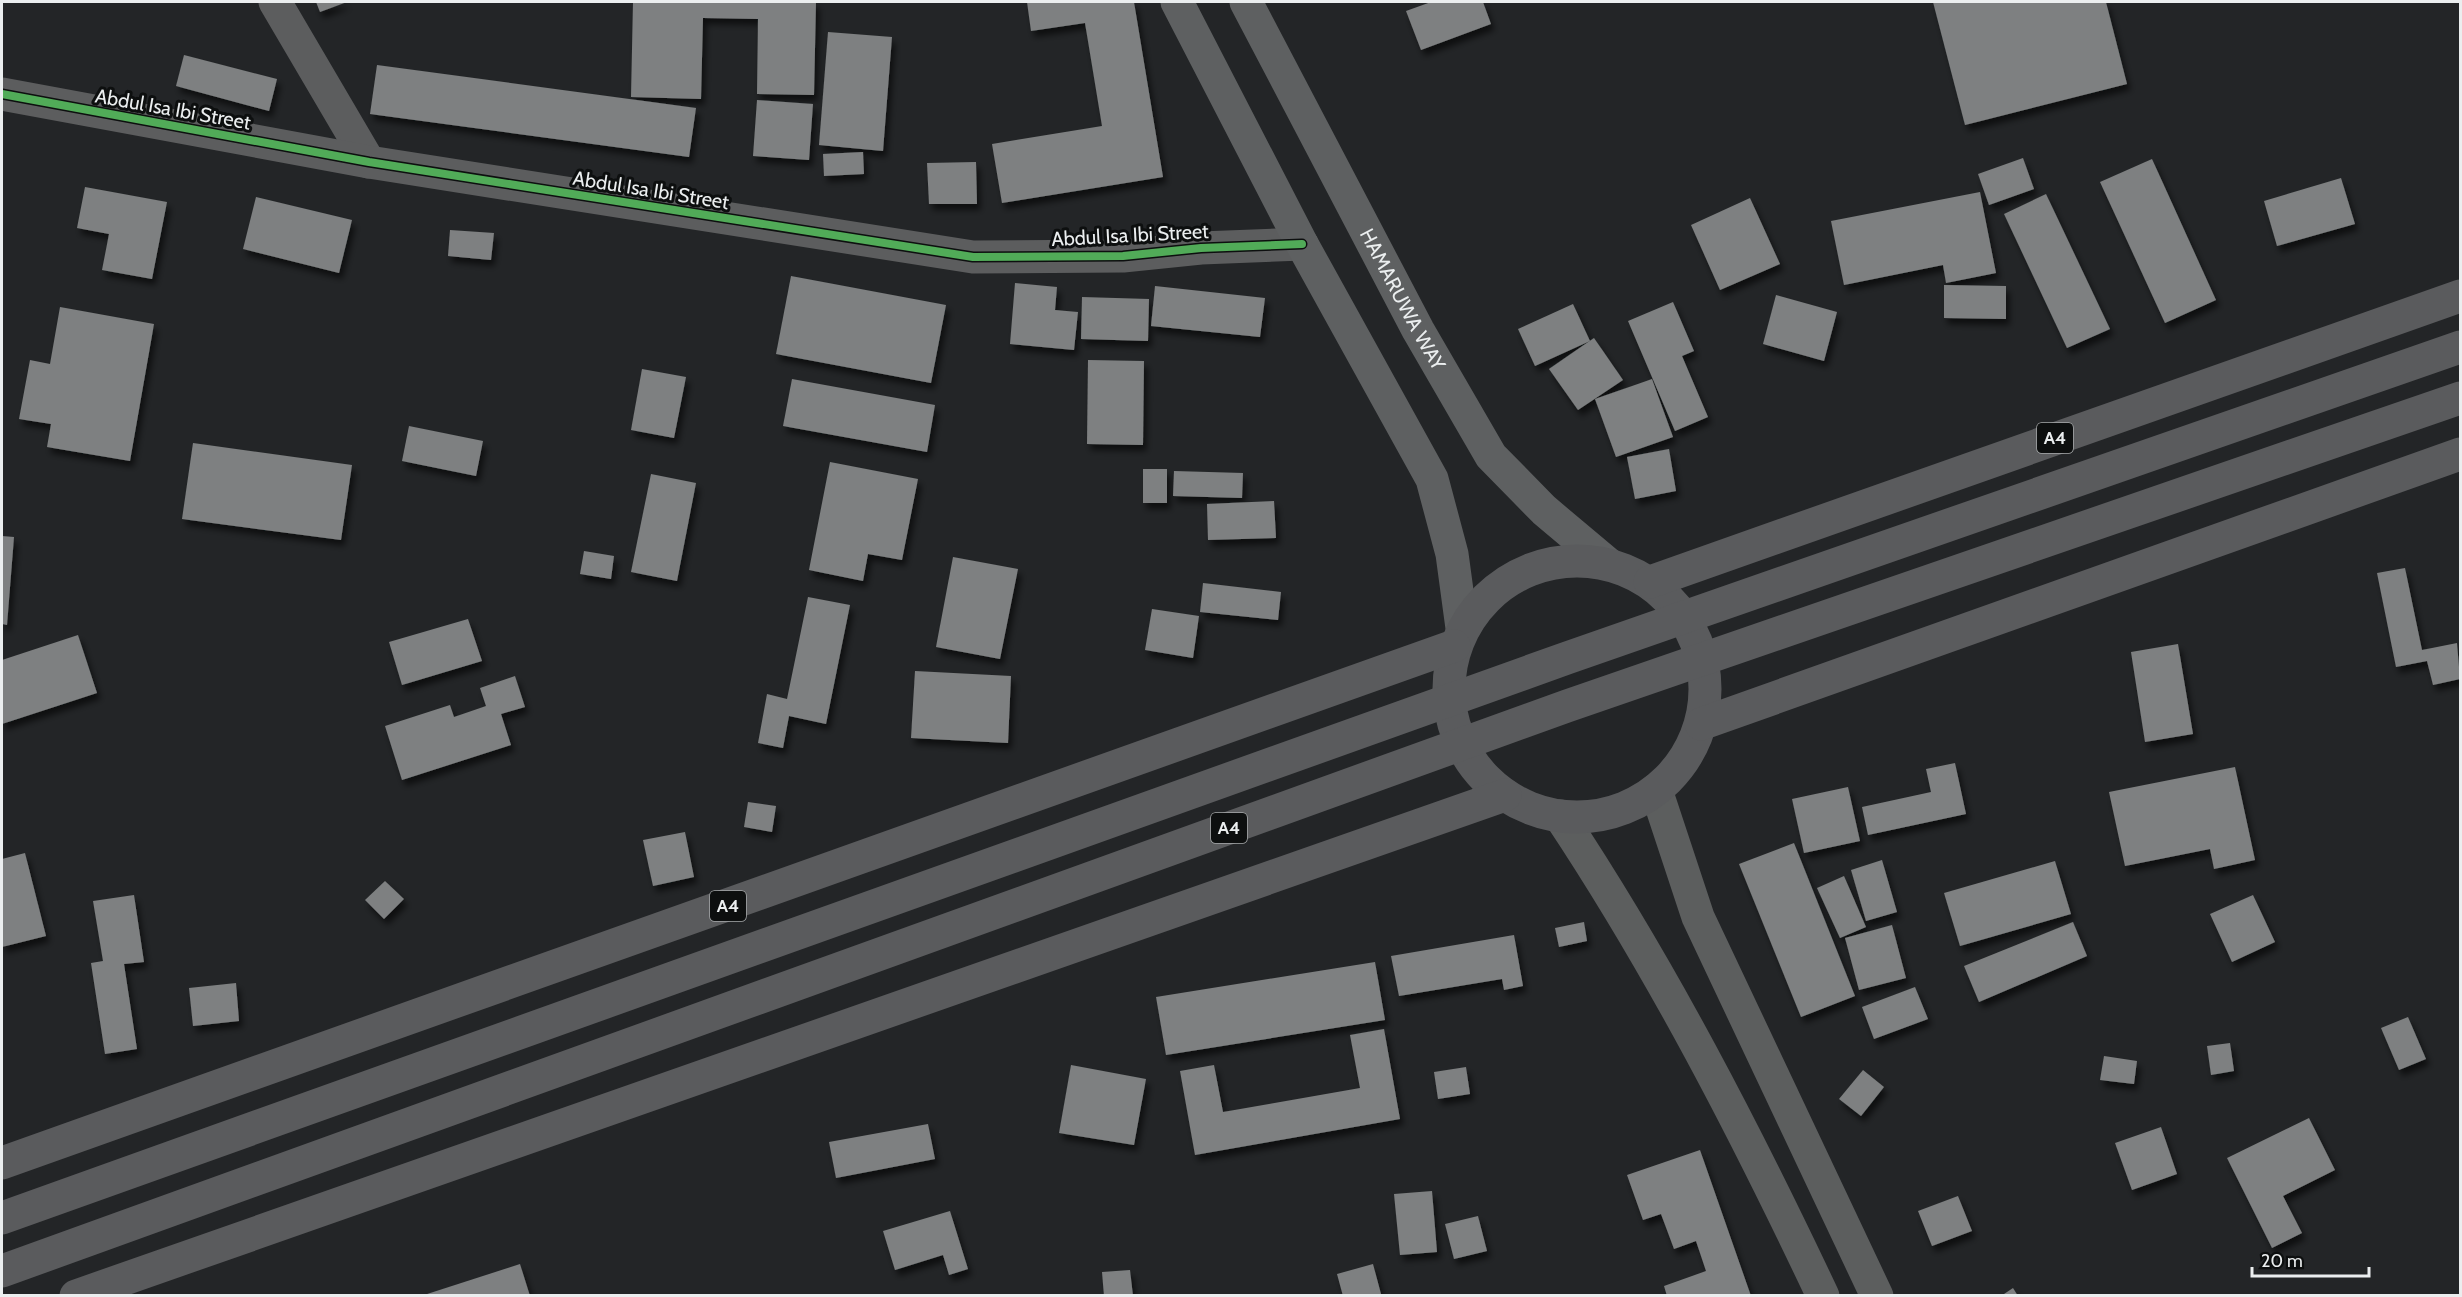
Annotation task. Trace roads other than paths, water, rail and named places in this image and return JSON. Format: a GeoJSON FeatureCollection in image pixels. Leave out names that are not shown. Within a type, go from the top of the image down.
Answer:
{"type":"FeatureCollection","features":[{"type":"Feature","properties":{"kind":"highway","name":"A4"},"geometry":{"type":"LineString","coordinates":[[1650,582],[2460,296]]}},
{"type":"Feature","properties":{"kind":"highway","name":"A4"},"geometry":{"type":"LineString","coordinates":[[2,1218],[1545,665],[2460,347]]}},
{"type":"Feature","properties":{"kind":"highway","name":"A4"},"geometry":{"type":"LineString","coordinates":[[2,1271],[1567,706],[2460,398]]}},
{"type":"Feature","properties":{"kind":"highway"},"geometry":{"type":"LineString","coordinates":[[1701,724],[1951,637],[2460,454]]}},
{"type":"Feature","properties":{"kind":"highway","name":"A4"},"geometry":{"type":"LineString","coordinates":[[1550,562],[1607,563],[1650,582],[1679,609],[1698,645],[1706,684],[1701,724],[1684,760],[1656,790],[1611,812],[1560,816],[1532,808],[1505,795],[1477,769],[1457,735],[1448,697],[1458,637],[1498,586],[1550,562]]}},
{"type":"Feature","properties":{"kind":"highway","name":"A4"},"geometry":{"type":"LineString","coordinates":[[2,1163],[1458,637]]}},
{"type":"Feature","properties":{"kind":"highway"},"geometry":{"type":"LineString","coordinates":[[76,1296],[1505,795]]}},
{"type":"Feature","properties":{"kind":"main road"},"geometry":{"type":"LineString","coordinates":[[1177,2],[1302,244],[1432,479],[1452,554],[1458,637]]}},
{"type":"Feature","properties":{"kind":"main road","name":"HAMARUWA WAY"},"geometry":{"type":"LineString","coordinates":[[1246,2],[1418,330],[1491,456],[1544,510],[1607,563]]}},
{"type":"Feature","properties":{"kind":"main road"},"geometry":{"type":"LineString","coordinates":[[1656,790],[1698,917],[1877,1296]]}},
{"type":"Feature","properties":{"kind":"main road"},"geometry":{"type":"LineString","coordinates":[[1560,816],[1616,901],[1666,990],[1769,1181],[1823,1296]]}},
{"type":"Feature","properties":{"kind":"street"},"geometry":{"type":"LineString","coordinates":[[275,2],[369,162]]}},
{"type":"Feature","properties":{"kind":"street","name":"Abdul Isa Ibi Street"},"geometry":{"type":"LineString","coordinates":[[2,94],[369,162],[973,257],[1123,256],[1201,248],[1302,244]]}}]}
